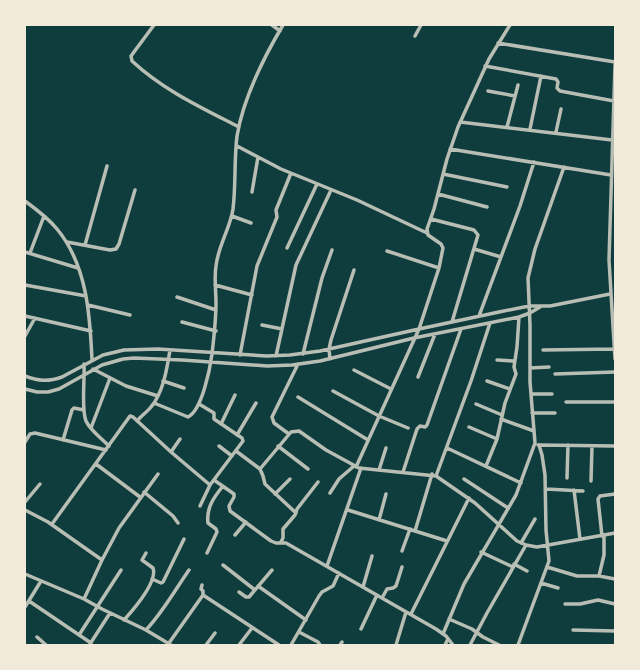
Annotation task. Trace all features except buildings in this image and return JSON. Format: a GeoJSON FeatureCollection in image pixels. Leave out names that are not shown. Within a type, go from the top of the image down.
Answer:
{"type":"FeatureCollection","features":[{"type":"Feature","properties":{"kind":"street"},"geometry":{"type":"LineString","coordinates":[[154,25],[131,56],[132,61],[158,82],[184,98],[239,127]]}},
{"type":"Feature","properties":{"kind":"street"},"geometry":{"type":"LineString","coordinates":[[272,25],[280,31]]}},
{"type":"Feature","properties":{"kind":"street"},"geometry":{"type":"LineString","coordinates":[[154,403],[187,417],[191,416],[199,404],[210,372],[216,331],[215,285],[217,257],[232,216],[239,127],[247,98],[283,25]]}},
{"type":"Feature","properties":{"kind":"street"},"geometry":{"type":"LineString","coordinates":[[415,36],[421,25]]}},
{"type":"Feature","properties":{"kind":"street"},"geometry":{"type":"LineString","coordinates":[[427,233],[450,149],[460,122],[486,66],[498,43],[510,25]]}},
{"type":"Feature","properties":{"kind":"street"},"geometry":{"type":"LineString","coordinates":[[498,43],[615,64],[609,260],[615,359]]}},
{"type":"Feature","properties":{"kind":"street"},"geometry":{"type":"LineString","coordinates":[[486,66],[557,79],[557,88],[560,91],[614,101]]}},
{"type":"Feature","properties":{"kind":"street"},"geometry":{"type":"LineString","coordinates":[[530,129],[542,76]]}},
{"type":"Feature","properties":{"kind":"street"},"geometry":{"type":"LineString","coordinates":[[507,127],[518,85]]}},
{"type":"Feature","properties":{"kind":"street"},"geometry":{"type":"LineString","coordinates":[[488,91],[515,96]]}},
{"type":"Feature","properties":{"kind":"street"},"geometry":{"type":"LineString","coordinates":[[556,132],[561,109]]}},
{"type":"Feature","properties":{"kind":"street"},"geometry":{"type":"LineString","coordinates":[[460,122],[556,132],[612,140]]}},
{"type":"Feature","properties":{"kind":"street"},"geometry":{"type":"LineString","coordinates":[[237,146],[291,173],[357,200],[427,233],[430,237],[441,244],[443,248],[439,268],[419,328],[368,440],[354,466],[339,479],[330,492]]}},
{"type":"Feature","properties":{"kind":"street"},"geometry":{"type":"LineString","coordinates":[[450,149],[611,175]]}},
{"type":"Feature","properties":{"kind":"street"},"geometry":{"type":"LineString","coordinates":[[252,192],[258,157]]}},
{"type":"Feature","properties":{"kind":"street"},"geometry":{"type":"LineString","coordinates":[[478,316],[520,206],[534,162]]}},
{"type":"Feature","properties":{"kind":"street"},"geometry":{"type":"LineString","coordinates":[[85,245],[107,166]]}},
{"type":"Feature","properties":{"kind":"street"},"geometry":{"type":"LineString","coordinates":[[443,634],[464,584],[481,552],[516,495],[534,445],[530,368],[530,313],[528,278],[542,227],[564,167]]}},
{"type":"Feature","properties":{"kind":"street"},"geometry":{"type":"LineString","coordinates":[[240,355],[260,257],[278,216],[276,210],[291,173]]}},
{"type":"Feature","properties":{"kind":"street"},"geometry":{"type":"LineString","coordinates":[[443,174],[507,187]]}},
{"type":"Feature","properties":{"kind":"street"},"geometry":{"type":"LineString","coordinates":[[288,248],[317,184]]}},
{"type":"Feature","properties":{"kind":"street"},"geometry":{"type":"LineString","coordinates":[[67,242],[112,250],[117,248],[135,190]]}},
{"type":"Feature","properties":{"kind":"street"},"geometry":{"type":"LineString","coordinates":[[276,356],[296,265],[331,190]]}},
{"type":"Feature","properties":{"kind":"street"},"geometry":{"type":"LineString","coordinates":[[438,194],[487,207]]}},
{"type":"Feature","properties":{"kind":"street"},"geometry":{"type":"LineString","coordinates":[[25,201],[56,228],[67,242],[73,255],[88,305],[92,360]]}},
{"type":"Feature","properties":{"kind":"street"},"geometry":{"type":"LineString","coordinates":[[30,253],[44,216]]}},
{"type":"Feature","properties":{"kind":"street"},"geometry":{"type":"LineString","coordinates":[[232,216],[251,224]]}},
{"type":"Feature","properties":{"kind":"street"},"geometry":{"type":"LineString","coordinates":[[431,219],[474,230],[478,235],[452,322]]}},
{"type":"Feature","properties":{"kind":"street"},"geometry":{"type":"LineString","coordinates":[[474,248],[501,257]]}},
{"type":"Feature","properties":{"kind":"street"},"geometry":{"type":"LineString","coordinates":[[304,354],[322,278],[332,250]]}},
{"type":"Feature","properties":{"kind":"street"},"geometry":{"type":"LineString","coordinates":[[387,251],[439,268]]}},
{"type":"Feature","properties":{"kind":"street"},"geometry":{"type":"LineString","coordinates":[[25,252],[78,268]]}},
{"type":"Feature","properties":{"kind":"street"},"geometry":{"type":"LineString","coordinates":[[330,359],[329,349],[334,328],[354,270]]}},
{"type":"Feature","properties":{"kind":"street"},"geometry":{"type":"LineString","coordinates":[[25,285],[86,296]]}},
{"type":"Feature","properties":{"kind":"street"},"geometry":{"type":"LineString","coordinates":[[215,285],[252,295]]}},
{"type":"Feature","properties":{"kind":"street"},"geometry":{"type":"LineString","coordinates":[[25,376],[42,381],[56,380],[103,355],[135,349],[212,352],[240,355],[276,356],[304,354],[419,328],[529,306],[540,307],[610,294]]}},
{"type":"Feature","properties":{"kind":"street"},"geometry":{"type":"LineString","coordinates":[[177,297],[216,310]]}},
{"type":"Feature","properties":{"kind":"street"},"geometry":{"type":"LineString","coordinates":[[88,305],[130,315]]}},
{"type":"Feature","properties":{"kind":"street"},"geometry":{"type":"LineString","coordinates":[[25,389],[37,392],[48,392],[70,384],[93,369],[112,361],[123,359],[211,362],[267,366],[298,364],[330,359],[414,338],[519,317],[540,307]]}},
{"type":"Feature","properties":{"kind":"street"},"geometry":{"type":"LineString","coordinates":[[25,316],[91,331]]}},
{"type":"Feature","properties":{"kind":"street"},"geometry":{"type":"LineString","coordinates":[[486,466],[497,439],[501,417],[516,373],[514,361],[517,347],[519,317]]}},
{"type":"Feature","properties":{"kind":"street"},"geometry":{"type":"LineString","coordinates":[[25,336],[35,318]]}},
{"type":"Feature","properties":{"kind":"street"},"geometry":{"type":"LineString","coordinates":[[182,322],[216,331]]}},
{"type":"Feature","properties":{"kind":"street"},"geometry":{"type":"LineString","coordinates":[[402,551],[447,448],[490,323]]}},
{"type":"Feature","properties":{"kind":"street"},"geometry":{"type":"LineString","coordinates":[[262,325],[282,329]]}},
{"type":"Feature","properties":{"kind":"street"},"geometry":{"type":"LineString","coordinates":[[403,472],[417,429],[420,426],[427,426],[461,329]]}},
{"type":"Feature","properties":{"kind":"street"},"geometry":{"type":"LineString","coordinates":[[418,377],[434,334]]}},
{"type":"Feature","properties":{"kind":"street"},"geometry":{"type":"LineString","coordinates":[[543,350],[614,348]]}},
{"type":"Feature","properties":{"kind":"street"},"geometry":{"type":"LineString","coordinates":[[137,420],[154,403],[158,396],[170,350]]}},
{"type":"Feature","properties":{"kind":"street"},"geometry":{"type":"LineString","coordinates":[[497,360],[514,361]]}},
{"type":"Feature","properties":{"kind":"street"},"geometry":{"type":"LineString","coordinates":[[84,364],[85,419],[109,446]]}},
{"type":"Feature","properties":{"kind":"street"},"geometry":{"type":"LineString","coordinates":[[289,434],[274,423],[272,417],[298,364]]}},
{"type":"Feature","properties":{"kind":"street"},"geometry":{"type":"LineString","coordinates":[[530,368],[549,367]]}},
{"type":"Feature","properties":{"kind":"street"},"geometry":{"type":"LineString","coordinates":[[93,369],[126,386],[158,396]]}},
{"type":"Feature","properties":{"kind":"street"},"geometry":{"type":"LineString","coordinates":[[354,370],[391,389]]}},
{"type":"Feature","properties":{"kind":"street"},"geometry":{"type":"LineString","coordinates":[[555,374],[615,372]]}},
{"type":"Feature","properties":{"kind":"street"},"geometry":{"type":"LineString","coordinates":[[92,428],[110,378]]}},
{"type":"Feature","properties":{"kind":"street"},"geometry":{"type":"LineString","coordinates":[[163,381],[184,388]]}},
{"type":"Feature","properties":{"kind":"street"},"geometry":{"type":"LineString","coordinates":[[487,381],[510,389]]}},
{"type":"Feature","properties":{"kind":"street"},"geometry":{"type":"LineString","coordinates":[[333,391],[379,416],[408,428]]}},
{"type":"Feature","properties":{"kind":"street"},"geometry":{"type":"LineString","coordinates":[[531,394],[552,394]]}},
{"type":"Feature","properties":{"kind":"street"},"geometry":{"type":"LineString","coordinates":[[221,424],[235,396]]}},
{"type":"Feature","properties":{"kind":"street"},"geometry":{"type":"LineString","coordinates":[[298,397],[368,440]]}},
{"type":"Feature","properties":{"kind":"street"},"geometry":{"type":"LineString","coordinates":[[566,402],[615,402]]}},
{"type":"Feature","properties":{"kind":"street"},"geometry":{"type":"LineString","coordinates":[[237,435],[256,403]]}},
{"type":"Feature","properties":{"kind":"street"},"geometry":{"type":"LineString","coordinates":[[199,404],[214,413],[214,418],[243,441],[210,485],[200,506]]}},
{"type":"Feature","properties":{"kind":"street"},"geometry":{"type":"LineString","coordinates":[[476,404],[501,417],[534,431]]}},
{"type":"Feature","properties":{"kind":"street"},"geometry":{"type":"LineString","coordinates":[[63,440],[72,410],[74,408],[84,410]]}},
{"type":"Feature","properties":{"kind":"street"},"geometry":{"type":"LineString","coordinates":[[532,413],[555,413]]}},
{"type":"Feature","properties":{"kind":"street"},"geometry":{"type":"LineString","coordinates":[[52,524],[130,416],[137,420],[171,452],[210,485]]}},
{"type":"Feature","properties":{"kind":"street"},"geometry":{"type":"LineString","coordinates":[[469,427],[497,439]]}},
{"type":"Feature","properties":{"kind":"street"},"geometry":{"type":"LineString","coordinates":[[260,469],[289,434],[293,431],[299,431],[326,450],[354,466],[361,468],[434,475],[469,498],[521,543],[526,545],[537,547],[615,533]]}},
{"type":"Feature","properties":{"kind":"street"},"geometry":{"type":"LineString","coordinates":[[25,442],[28,436],[33,433],[106,450]]}},
{"type":"Feature","properties":{"kind":"street"},"geometry":{"type":"LineString","coordinates":[[171,452],[180,439]]}},
{"type":"Feature","properties":{"kind":"street"},"geometry":{"type":"LineString","coordinates":[[534,445],[615,446]]}},
{"type":"Feature","properties":{"kind":"street"},"geometry":{"type":"LineString","coordinates":[[518,645],[541,584],[549,556],[547,545],[544,465],[539,445]]}},
{"type":"Feature","properties":{"kind":"street"},"geometry":{"type":"LineString","coordinates":[[567,478],[568,445]]}},
{"type":"Feature","properties":{"kind":"street"},"geometry":{"type":"LineString","coordinates":[[219,446],[232,456]]}},
{"type":"Feature","properties":{"kind":"street"},"geometry":{"type":"LineString","coordinates":[[278,446],[308,469]]}},
{"type":"Feature","properties":{"kind":"street"},"geometry":{"type":"LineString","coordinates":[[591,481],[592,446]]}},
{"type":"Feature","properties":{"kind":"street"},"geometry":{"type":"LineString","coordinates":[[379,470],[386,448]]}},
{"type":"Feature","properties":{"kind":"street"},"geometry":{"type":"LineString","coordinates":[[447,448],[521,483]]}},
{"type":"Feature","properties":{"kind":"street"},"geometry":{"type":"LineString","coordinates":[[236,451],[260,469],[264,476],[264,483],[296,512]]}},
{"type":"Feature","properties":{"kind":"street"},"geometry":{"type":"LineString","coordinates":[[96,464],[140,497]]}},
{"type":"Feature","properties":{"kind":"street"},"geometry":{"type":"LineString","coordinates":[[327,566],[348,510],[361,468]]}},
{"type":"Feature","properties":{"kind":"street"},"geometry":{"type":"LineString","coordinates":[[84,599],[119,528],[158,474]]}},
{"type":"Feature","properties":{"kind":"street"},"geometry":{"type":"LineString","coordinates":[[275,494],[290,479]]}},
{"type":"Feature","properties":{"kind":"street"},"geometry":{"type":"LineString","coordinates":[[464,479],[508,508]]}},
{"type":"Feature","properties":{"kind":"street"},"geometry":{"type":"LineString","coordinates":[[214,480],[234,495],[229,509],[271,541],[276,543],[286,543],[327,566],[443,634],[453,645]]}},
{"type":"Feature","properties":{"kind":"street"},"geometry":{"type":"LineString","coordinates":[[281,542],[283,529],[318,482]]}},
{"type":"Feature","properties":{"kind":"street"},"geometry":{"type":"LineString","coordinates":[[25,502],[40,484]]}},
{"type":"Feature","properties":{"kind":"street"},"geometry":{"type":"LineString","coordinates":[[207,553],[217,532],[216,529],[208,523],[208,510],[212,500],[223,486]]}},
{"type":"Feature","properties":{"kind":"street"},"geometry":{"type":"LineString","coordinates":[[546,489],[583,491]]}},
{"type":"Feature","properties":{"kind":"street"},"geometry":{"type":"LineString","coordinates":[[574,490],[580,540]]}},
{"type":"Feature","properties":{"kind":"street"},"geometry":{"type":"LineString","coordinates":[[144,492],[173,516],[178,523]]}},
{"type":"Feature","properties":{"kind":"street"},"geometry":{"type":"LineString","coordinates":[[378,520],[386,494]]}},
{"type":"Feature","properties":{"kind":"street"},"geometry":{"type":"LineString","coordinates":[[599,576],[604,555],[598,499],[600,496],[615,494]]}},
{"type":"Feature","properties":{"kind":"street"},"geometry":{"type":"LineString","coordinates":[[411,614],[469,498]]}},
{"type":"Feature","properties":{"kind":"street"},"geometry":{"type":"LineString","coordinates":[[25,510],[52,524],[102,560]]}},
{"type":"Feature","properties":{"kind":"street"},"geometry":{"type":"LineString","coordinates":[[348,510],[447,541]]}},
{"type":"Feature","properties":{"kind":"street"},"geometry":{"type":"LineString","coordinates":[[521,543],[535,519]]}},
{"type":"Feature","properties":{"kind":"street"},"geometry":{"type":"LineString","coordinates":[[235,535],[246,522]]}},
{"type":"Feature","properties":{"kind":"street"},"geometry":{"type":"LineString","coordinates":[[152,579],[161,583],[164,582],[184,539]]}},
{"type":"Feature","properties":{"kind":"street"},"geometry":{"type":"LineString","coordinates":[[470,645],[526,545]]}},
{"type":"Feature","properties":{"kind":"street"},"geometry":{"type":"LineString","coordinates":[[481,552],[527,570]]}},
{"type":"Feature","properties":{"kind":"street"},"geometry":{"type":"LineString","coordinates":[[124,620],[142,599],[152,579],[153,570],[142,560],[146,553]]}},
{"type":"Feature","properties":{"kind":"street"},"geometry":{"type":"LineString","coordinates":[[363,587],[372,556]]}},
{"type":"Feature","properties":{"kind":"street"},"geometry":{"type":"LineString","coordinates":[[223,565],[255,590]]}},
{"type":"Feature","properties":{"kind":"street"},"geometry":{"type":"LineString","coordinates":[[547,566],[577,576],[599,576],[615,579]]}},
{"type":"Feature","properties":{"kind":"street"},"geometry":{"type":"LineString","coordinates":[[382,598],[387,589],[396,586],[402,567]]}},
{"type":"Feature","properties":{"kind":"street"},"geometry":{"type":"LineString","coordinates":[[79,635],[121,570]]}},
{"type":"Feature","properties":{"kind":"street"},"geometry":{"type":"LineString","coordinates":[[146,630],[162,612],[169,598],[190,570]]}},
{"type":"Feature","properties":{"kind":"street"},"geometry":{"type":"LineString","coordinates":[[239,592],[248,597],[272,570]]}},
{"type":"Feature","properties":{"kind":"street"},"geometry":{"type":"LineString","coordinates":[[25,574],[84,599],[97,607],[146,630],[170,644],[203,595]]}},
{"type":"Feature","properties":{"kind":"street"},"geometry":{"type":"LineString","coordinates":[[291,645],[322,592],[333,586],[339,574]]}},
{"type":"Feature","properties":{"kind":"street"},"geometry":{"type":"LineString","coordinates":[[25,607],[41,581]]}},
{"type":"Feature","properties":{"kind":"street"},"geometry":{"type":"LineString","coordinates":[[541,584],[558,588]]}},
{"type":"Feature","properties":{"kind":"street"},"geometry":{"type":"LineString","coordinates":[[202,585],[201,589],[203,595],[279,645]]}},
{"type":"Feature","properties":{"kind":"street"},"geometry":{"type":"LineString","coordinates":[[258,586],[306,620]]}},
{"type":"Feature","properties":{"kind":"street"},"geometry":{"type":"LineString","coordinates":[[360,629],[377,595]]}},
{"type":"Feature","properties":{"kind":"street"},"geometry":{"type":"LineString","coordinates":[[565,604],[583,604],[598,600],[615,604]]}},
{"type":"Feature","properties":{"kind":"street"},"geometry":{"type":"LineString","coordinates":[[29,601],[90,644],[110,613]]}},
{"type":"Feature","properties":{"kind":"street"},"geometry":{"type":"LineString","coordinates":[[396,645],[406,612]]}},
{"type":"Feature","properties":{"kind":"street"},"geometry":{"type":"LineString","coordinates":[[449,619],[477,632],[483,637],[499,645]]}},
{"type":"Feature","properties":{"kind":"street"},"geometry":{"type":"LineString","coordinates":[[240,645],[252,628]]}},
{"type":"Feature","properties":{"kind":"street"},"geometry":{"type":"LineString","coordinates":[[573,630],[615,631]]}},
{"type":"Feature","properties":{"kind":"street"},"geometry":{"type":"LineString","coordinates":[[298,632],[318,642],[320,645]]}},
{"type":"Feature","properties":{"kind":"street"},"geometry":{"type":"LineString","coordinates":[[206,645],[215,633]]}},
{"type":"Feature","properties":{"kind":"street"},"geometry":{"type":"LineString","coordinates":[[37,637],[46,645]]}},
{"type":"Feature","properties":{"kind":"street"},"geometry":{"type":"LineString","coordinates":[[445,645],[448,639]]}}]}
